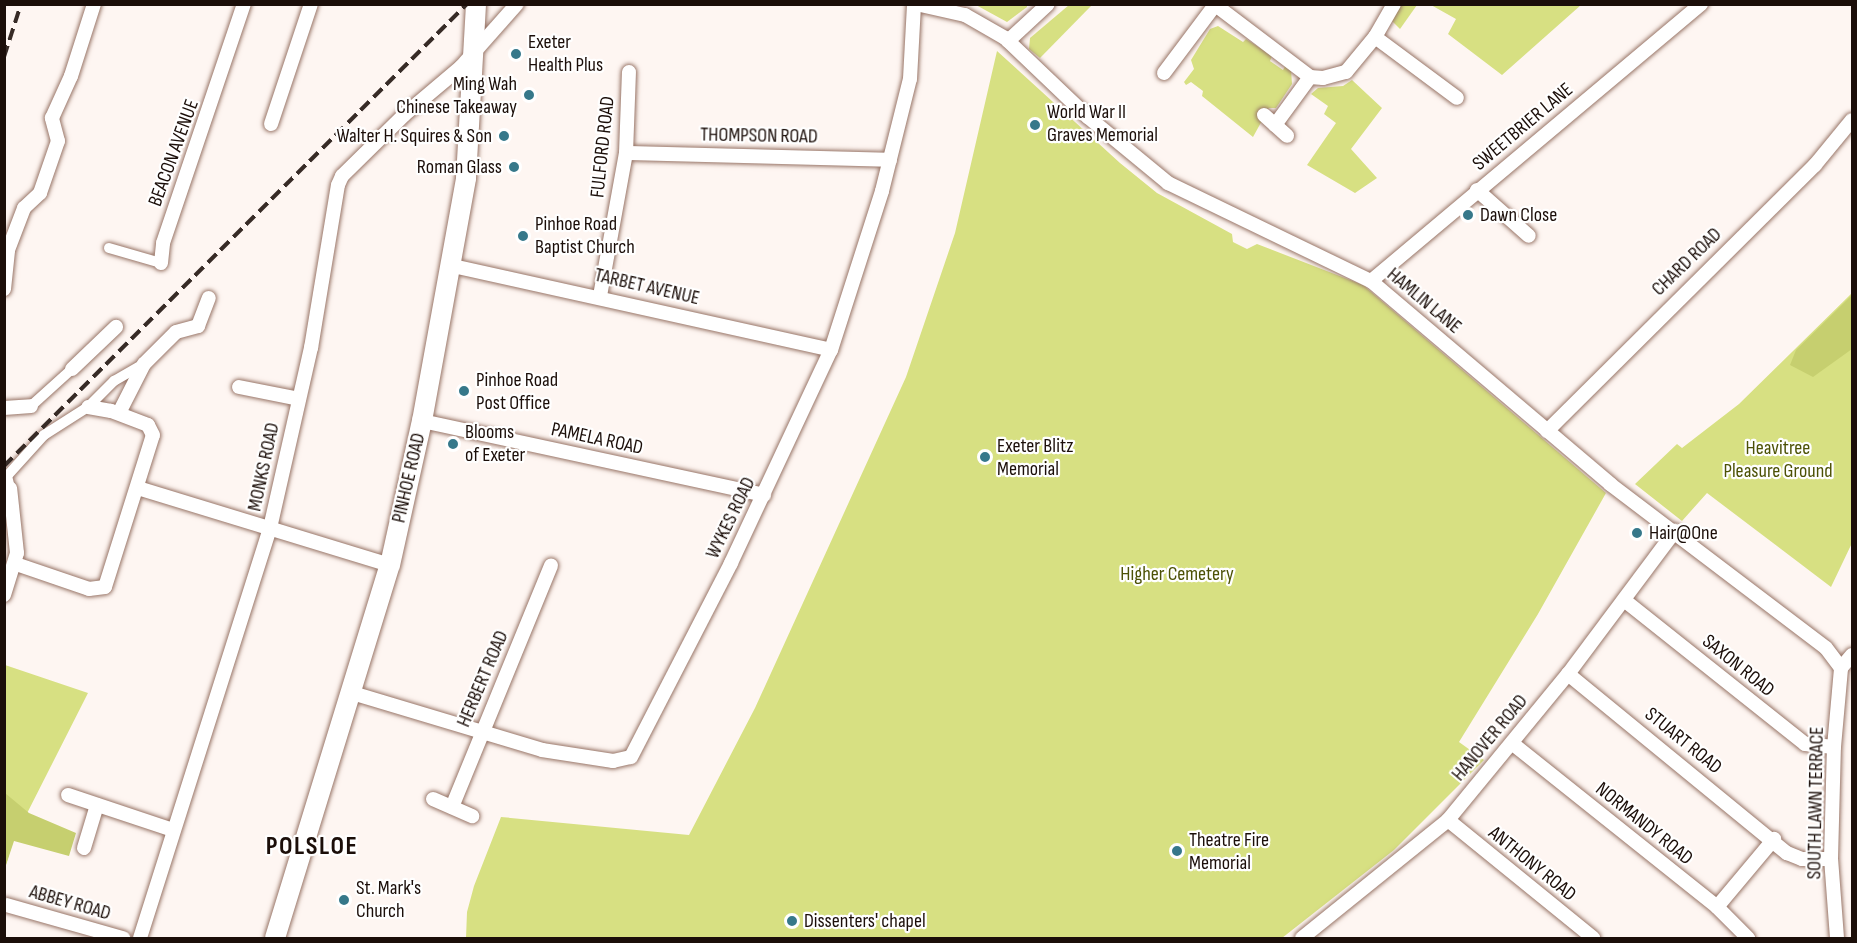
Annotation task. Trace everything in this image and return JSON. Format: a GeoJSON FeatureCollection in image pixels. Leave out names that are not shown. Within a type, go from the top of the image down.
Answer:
{"type":"FeatureCollection","features":[{"type":"Feature","properties":{"kind":"main road","name":"PINHOE ROAD"},"geometry":{"type":"LineString","coordinates":[[275,939],[348,692],[390,564],[422,421],[453,266],[471,124],[476,4]]}},
{"type":"Feature","properties":{"kind":"street"},"geometry":{"type":"LineString","coordinates":[[4,289],[8,250],[24,208],[40,193],[58,141],[52,118],[71,76],[94,4]]}},
{"type":"Feature","properties":{"kind":"street","name":"BEACON AVENUE"},"geometry":{"type":"LineString","coordinates":[[109,248],[161,263],[163,243],[244,4]]}},
{"type":"Feature","properties":{"kind":"street"},"geometry":{"type":"LineString","coordinates":[[272,124],[311,4]]}},
{"type":"Feature","properties":{"kind":"street"},"geometry":{"type":"LineString","coordinates":[[475,46],[517,4]]}},
{"type":"Feature","properties":{"kind":"street","name":"HAMLIN LANE"},"geometry":{"type":"LineString","coordinates":[[915,4],[973,18],[1008,41],[1088,117],[1168,183],[1371,281],[1610,484],[1675,531],[1826,648],[1844,678]]}},
{"type":"Feature","properties":{"kind":"street","name":"WYKES ROAD"},"geometry":{"type":"LineString","coordinates":[[348,692],[481,734],[542,750],[628,761],[764,495],[831,350],[891,160],[910,80],[915,4]]}},
{"type":"Feature","properties":{"kind":"street"},"geometry":{"type":"LineString","coordinates":[[1164,73],[1214,5],[1310,76],[1336,77],[1346,72],[1375,37],[1394,4]]}},
{"type":"Feature","properties":{"kind":"street","name":"SWEETBRIER LANE"},"geometry":{"type":"LineString","coordinates":[[1371,281],[1701,4]]}},
{"type":"Feature","properties":{"kind":"street"},"geometry":{"type":"LineString","coordinates":[[1008,41],[1045,5]]}},
{"type":"Feature","properties":{"kind":"street"},"geometry":{"type":"LineString","coordinates":[[1375,37],[1457,98]]}},
{"type":"Feature","properties":{"kind":"street","name":"MONKS ROAD"},"geometry":{"type":"LineString","coordinates":[[140,939],[270,528],[299,399],[342,176],[460,67],[475,46]]}},
{"type":"Feature","properties":{"kind":"street","name":"FULFORD ROAD"},"geometry":{"type":"LineString","coordinates":[[600,297],[626,153],[629,72]]}},
{"type":"Feature","properties":{"kind":"street"},"geometry":{"type":"LineString","coordinates":[[1275,125],[1310,76]]}},
{"type":"Feature","properties":{"kind":"street"},"geometry":{"type":"LineString","coordinates":[[1264,115],[1287,136]]}},
{"type":"Feature","properties":{"kind":"street","name":"CHARD ROAD"},"geometry":{"type":"LineString","coordinates":[[1547,431],[1815,165],[1852,120]]}},
{"type":"Feature","properties":{"kind":"street","name":"THOMPSON ROAD"},"geometry":{"type":"LineString","coordinates":[[626,153],[891,160]]}},
{"type":"Feature","properties":{"kind":"street"},"geometry":{"type":"LineString","coordinates":[[1477,190],[1529,236]]}},
{"type":"Feature","properties":{"kind":"street","name":"TARBET AVENUE"},"geometry":{"type":"LineString","coordinates":[[453,266],[831,350]]}},
{"type":"Feature","properties":{"kind":"street"},"geometry":{"type":"LineString","coordinates":[[4,595],[16,564],[10,488],[6,476],[44,435],[88,407],[114,381],[144,364],[176,332],[198,326],[209,298]]}},
{"type":"Feature","properties":{"kind":"street"},"geometry":{"type":"LineString","coordinates":[[4,408],[32,406],[116,327]]}},
{"type":"Feature","properties":{"kind":"street"},"geometry":{"type":"LineString","coordinates":[[119,413],[144,364]]}},
{"type":"Feature","properties":{"kind":"street"},"geometry":{"type":"LineString","coordinates":[[239,387],[299,399]]}},
{"type":"Feature","properties":{"kind":"street"},"geometry":{"type":"LineString","coordinates":[[16,564],[89,590],[105,587],[138,488],[153,430],[119,413],[88,407]]}},
{"type":"Feature","properties":{"kind":"street","name":"PAMELA ROAD"},"geometry":{"type":"LineString","coordinates":[[422,421],[764,495]]}},
{"type":"Feature","properties":{"kind":"street"},"geometry":{"type":"LineString","coordinates":[[138,488],[390,564]]}},
{"type":"Feature","properties":{"kind":"street","name":"HANOVER ROAD"},"geometry":{"type":"LineString","coordinates":[[1307,937],[1448,820],[1513,744],[1568,674],[1675,531]]}},
{"type":"Feature","properties":{"kind":"street","name":"HERBERT ROAD"},"geometry":{"type":"LineString","coordinates":[[452,807],[551,566]]}},
{"type":"Feature","properties":{"kind":"street","name":"SAXON ROAD"},"geometry":{"type":"LineString","coordinates":[[1624,600],[1804,744],[1834,747]]}},
{"type":"Feature","properties":{"kind":"street"},"geometry":{"type":"LineString","coordinates":[[1844,678],[1852,655]]}},
{"type":"Feature","properties":{"kind":"street","name":"STUART ROAD"},"geometry":{"type":"LineString","coordinates":[[1568,674],[1793,856],[1832,859]]}},
{"type":"Feature","properties":{"kind":"street","name":"SOUTH LAWN TERRACE"},"geometry":{"type":"LineString","coordinates":[[1837,939],[1832,859],[1834,747],[1844,678]]}},
{"type":"Feature","properties":{"kind":"street","name":"NORMANDY ROAD"},"geometry":{"type":"LineString","coordinates":[[1513,744],[1717,908],[1748,937]]}},
{"type":"Feature","properties":{"kind":"street"},"geometry":{"type":"LineString","coordinates":[[68,795],[173,830]]}},
{"type":"Feature","properties":{"kind":"street"},"geometry":{"type":"LineString","coordinates":[[433,799],[472,816]]}},
{"type":"Feature","properties":{"kind":"street"},"geometry":{"type":"LineString","coordinates":[[84,848],[97,805]]}},
{"type":"Feature","properties":{"kind":"street","name":"ANTHONY ROAD"},"geometry":{"type":"LineString","coordinates":[[1448,820],[1593,939]]}},
{"type":"Feature","properties":{"kind":"street"},"geometry":{"type":"LineString","coordinates":[[1717,908],[1774,839]]}},
{"type":"Feature","properties":{"kind":"street","name":"ABBEY ROAD"},"geometry":{"type":"LineString","coordinates":[[6,905],[123,939]]}},
{"type":"Feature","properties":{"kind":"green space"},"geometry":{"type":"Polygon","coordinates":[[[976,5],[1027,5],[1027,7],[1007,22],[976,5]]]}},
{"type":"Feature","properties":{"kind":"green space"},"geometry":{"type":"Polygon","coordinates":[[[1069,5],[1092,5],[1040,58],[1029,49],[1030,38],[1069,5]]]}},
{"type":"Feature","properties":{"kind":"green space"},"geometry":{"type":"Polygon","coordinates":[[[1400,5],[1417,5],[1400,29],[1392,21],[1400,5]]]}},
{"type":"Feature","properties":{"kind":"green space"},"geometry":{"type":"Polygon","coordinates":[[[1431,5],[1581,5],[1502,75],[1448,34],[1456,19],[1431,5]]]}},
{"type":"Feature","properties":{"kind":"green space"},"geometry":{"type":"Polygon","coordinates":[[[1218,26],[1243,42],[1246,39],[1272,56],[1270,61],[1283,70],[1286,65],[1291,70],[1292,84],[1276,108],[1269,108],[1253,137],[1202,96],[1203,91],[1191,82],[1186,85],[1184,82],[1194,69],[1191,60],[1210,29],[1218,26]]]}},
{"type":"Feature","properties":{"kind":"green space","name":"Higher Cemetery"},"geometry":{"type":"Polygon","coordinates":[[[997,51],[1120,163],[1157,193],[1232,234],[1233,242],[1247,249],[1257,244],[1363,285],[1606,493],[1538,614],[1459,742],[1484,760],[1394,850],[1282,938],[466,938],[467,912],[474,886],[501,817],[689,835],[755,708],[906,377],[955,233],[997,51]]]}},
{"type":"Feature","properties":{"kind":"green space"},"geometry":{"type":"Polygon","coordinates":[[[1352,80],[1382,108],[1351,149],[1377,178],[1355,193],[1307,165],[1336,123],[1324,114],[1328,106],[1311,94],[1318,88],[1343,86],[1352,80]]]}},
{"type":"Feature","properties":{"kind":"green space","name":"Heavitree Pleasure Ground"},"geometry":{"type":"Polygon","coordinates":[[[1852,293],[1852,543],[1831,587],[1707,493],[1682,521],[1635,484],[1677,444],[1682,448],[1739,404],[1852,293]]]}},
{"type":"Feature","properties":{"kind":"green space"},"geometry":{"type":"Polygon","coordinates":[[[1852,295],[1852,349],[1813,377],[1790,365],[1796,350],[1852,295]]]}},
{"type":"Feature","properties":{"kind":"green space"},"geometry":{"type":"Polygon","coordinates":[[[5,665],[88,693],[13,841],[5,868],[5,665]]]}},
{"type":"Feature","properties":{"kind":"green space"},"geometry":{"type":"Polygon","coordinates":[[[5,793],[29,813],[76,833],[69,856],[14,841],[5,868],[5,793]]]}},
{"type":"Feature","properties":{"kind":"railway"},"geometry":{"type":"LineString","coordinates":[[4,57],[21,4]]}},
{"type":"Feature","properties":{"kind":"railway"},"geometry":{"type":"LineString","coordinates":[[4,466],[467,4]]}},
{"type":"Feature","properties":{"kind":"place","name":"Exeter Health Plus"},"geometry":{"type":"Point","coordinates":[516,54]}},
{"type":"Feature","properties":{"kind":"place","name":"Ming Wah Chinese Takeaway"},"geometry":{"type":"Point","coordinates":[529,95]}},
{"type":"Feature","properties":{"kind":"place","name":"World War II Graves Memorial"},"geometry":{"type":"Point","coordinates":[1035,125]}},
{"type":"Feature","properties":{"kind":"place","name":"Walter H. Squires & Son"},"geometry":{"type":"Point","coordinates":[504,136]}},
{"type":"Feature","properties":{"kind":"place","name":"Roman Glass"},"geometry":{"type":"Point","coordinates":[514,167]}},
{"type":"Feature","properties":{"kind":"place","name":"Dawn Close"},"geometry":{"type":"Point","coordinates":[1468,215]}},
{"type":"Feature","properties":{"kind":"place","name":"Pinhoe Road Baptist Church"},"geometry":{"type":"Point","coordinates":[523,236]}},
{"type":"Feature","properties":{"kind":"place","name":"Pinhoe Road Post Office"},"geometry":{"type":"Point","coordinates":[464,391]}},
{"type":"Feature","properties":{"kind":"place","name":"Blooms of Exeter"},"geometry":{"type":"Point","coordinates":[453,444]}},
{"type":"Feature","properties":{"kind":"place","name":"Exeter Blitz Memorial"},"geometry":{"type":"Point","coordinates":[985,457]}},
{"type":"Feature","properties":{"kind":"place","name":"Hair@One"},"geometry":{"type":"Point","coordinates":[1637,533]}},
{"type":"Feature","properties":{"kind":"place","name":"Theatre Fire Memorial"},"geometry":{"type":"Point","coordinates":[1177,851]}},
{"type":"Feature","properties":{"kind":"place","name":"St. Mark's Church"},"geometry":{"type":"Point","coordinates":[344,900]}},
{"type":"Feature","properties":{"kind":"place","name":"Dissenters' chapel"},"geometry":{"type":"Point","coordinates":[792,921]}},
{"type":"Feature","properties":{"kind":"district","name":"POLSLOE"},"geometry":{"type":"Point","coordinates":[312,847]}}]}
